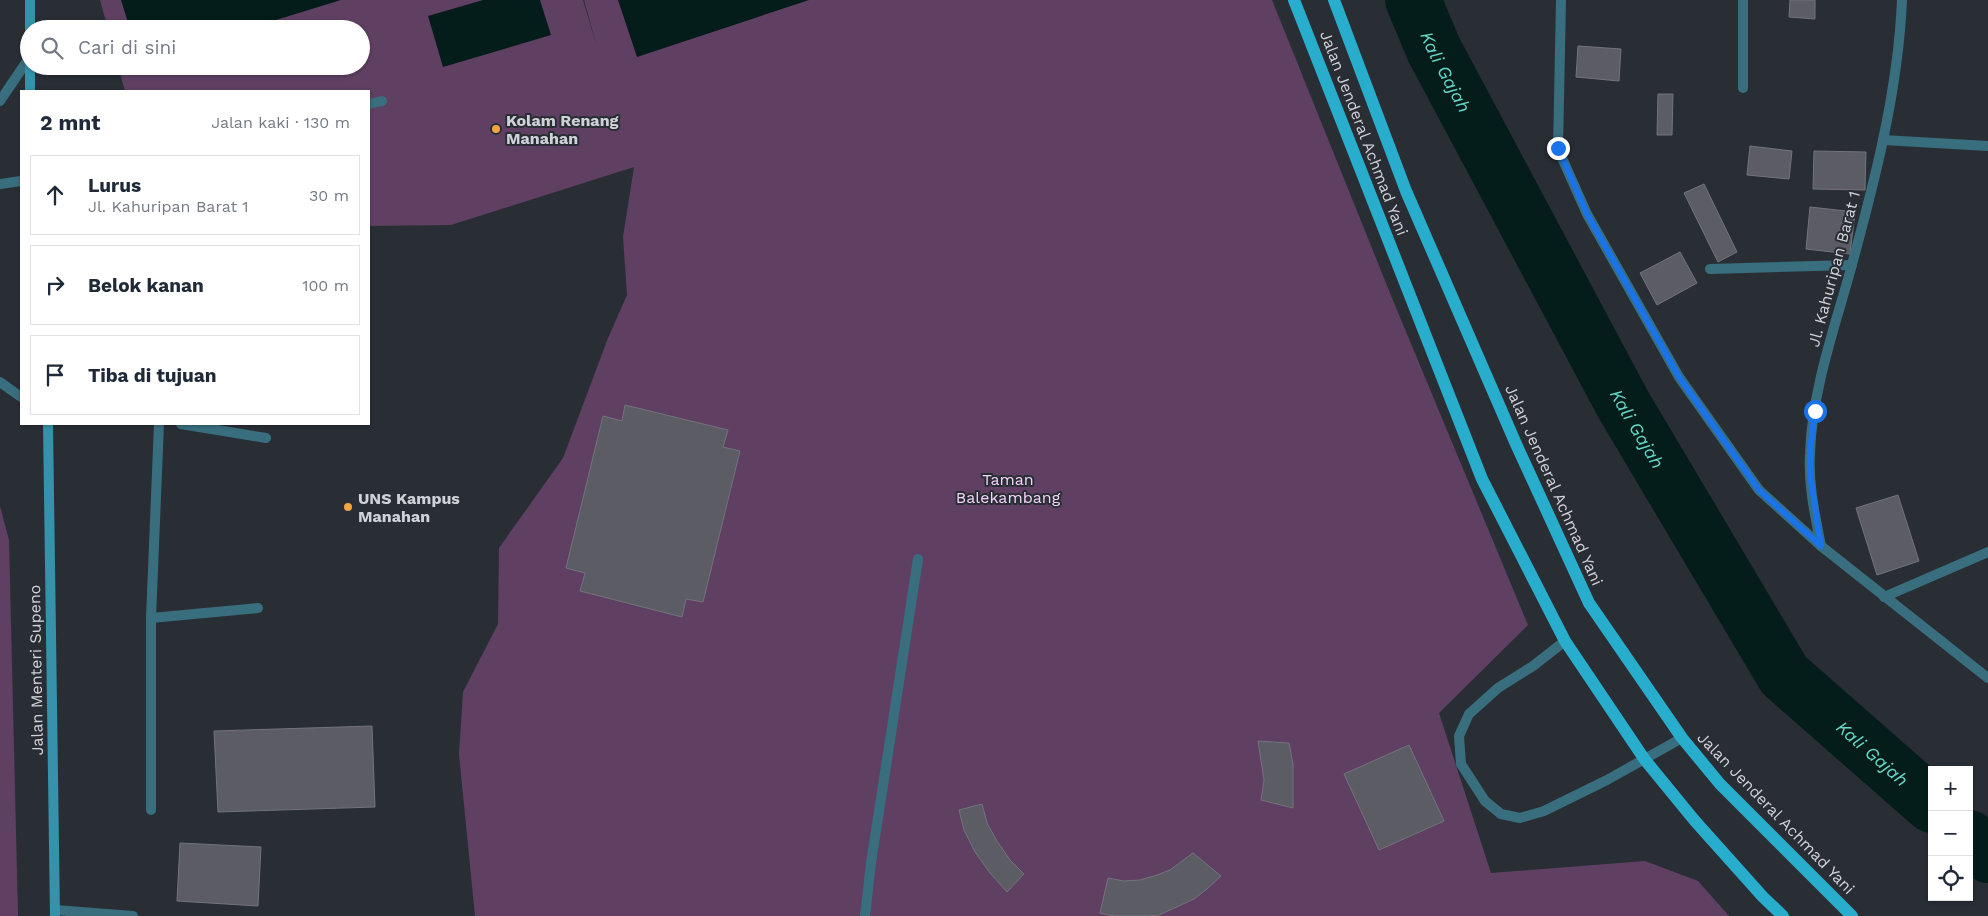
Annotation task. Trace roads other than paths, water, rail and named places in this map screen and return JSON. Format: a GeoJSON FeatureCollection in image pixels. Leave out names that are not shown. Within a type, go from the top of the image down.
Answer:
{"type":"FeatureCollection","features":[{"type":"Feature","properties":{"kind":"main road"},"geometry":{"type":"LineString","coordinates":[[30,0],[30,20]]}},
{"type":"Feature","properties":{"kind":"main road","name":"Jalan Jenderal Achmad Yani"},"geometry":{"type":"LineString","coordinates":[[1294,0],[1482,478],[1565,640],[1645,760],[1694,820],[1763,897],[1783,916]]}},
{"type":"Feature","properties":{"kind":"main road","name":"Jalan Jenderal Achmad Yani"},"geometry":{"type":"LineString","coordinates":[[1334,0],[1406,191],[1516,444],[1589,603],[1682,738],[1720,784],[1852,916]]}},
{"type":"Feature","properties":{"kind":"main road"},"geometry":{"type":"LineString","coordinates":[[30,75],[30,90]]}},
{"type":"Feature","properties":{"kind":"main road","name":"Jalan Menteri Supeno"},"geometry":{"type":"LineString","coordinates":[[48,425],[55,913]]}},
{"type":"Feature","properties":{"kind":"street"},"geometry":{"type":"LineString","coordinates":[[1560,0],[1558,148],[1587,214],[1679,377],[1759,490],[1821,546],[1988,678]]}},
{"type":"Feature","properties":{"kind":"street"},"geometry":{"type":"LineString","coordinates":[[1743,0],[1743,88]]}},
{"type":"Feature","properties":{"kind":"street","name":"Jl. Kahuripan Barat 1"},"geometry":{"type":"LineString","coordinates":[[1821,546],[1812,497],[1810,451],[1821,381],[1852,265],[1882,140],[1901,34],[1902,0]]}},
{"type":"Feature","properties":{"kind":"street"},"geometry":{"type":"LineString","coordinates":[[0,101],[20,71]]}},
{"type":"Feature","properties":{"kind":"street"},"geometry":{"type":"LineString","coordinates":[[370,104],[382,101]]}},
{"type":"Feature","properties":{"kind":"street"},"geometry":{"type":"LineString","coordinates":[[1882,140],[1988,146]]}},
{"type":"Feature","properties":{"kind":"street"},"geometry":{"type":"LineString","coordinates":[[0,184],[20,181]]}},
{"type":"Feature","properties":{"kind":"street"},"geometry":{"type":"LineString","coordinates":[[1710,269],[1852,265]]}},
{"type":"Feature","properties":{"kind":"street"},"geometry":{"type":"LineString","coordinates":[[0,382],[20,396]]}},
{"type":"Feature","properties":{"kind":"street"},"geometry":{"type":"LineString","coordinates":[[152,810],[151,618],[159,425]]}},
{"type":"Feature","properties":{"kind":"street"},"geometry":{"type":"LineString","coordinates":[[187,425],[266,438]]}},
{"type":"Feature","properties":{"kind":"street"},"geometry":{"type":"LineString","coordinates":[[1884,597],[1988,552]]}},
{"type":"Feature","properties":{"kind":"street"},"geometry":{"type":"LineString","coordinates":[[865,916],[918,559]]}},
{"type":"Feature","properties":{"kind":"street"},"geometry":{"type":"LineString","coordinates":[[151,618],[258,608]]}},
{"type":"Feature","properties":{"kind":"street"},"geometry":{"type":"LineString","coordinates":[[1565,640],[1533,666],[1498,688],[1469,714],[1459,736],[1461,764],[1485,801],[1500,814],[1520,818],[1544,811],[1645,760],[1682,738]]}},
{"type":"Feature","properties":{"kind":"street"},"geometry":{"type":"LineString","coordinates":[[55,913],[133,916]]}},
{"type":"Feature","properties":{"kind":"waterway","name":"Kali Gajah"},"geometry":{"type":"LineString","coordinates":[[1413,0],[1434,50],[1623,404],[1784,675],[1928,801]]}},
{"type":"Feature","properties":{"kind":"waterway","name":"Kali Gajah"},"geometry":{"type":"LineString","coordinates":[[1973,842],[1988,855]]}},
{"type":"Feature","properties":{"kind":"place","name":"Kolam Renang Manahan"},"geometry":{"type":"Point","coordinates":[496,129]}},
{"type":"Feature","properties":{"kind":"place","name":"UNS Kampus Manahan"},"geometry":{"type":"Point","coordinates":[348,507]}},
{"type":"Feature","properties":{"kind":"park label","name":"Taman Balekambang"},"geometry":{"type":"Point","coordinates":[1008,488]}}]}
